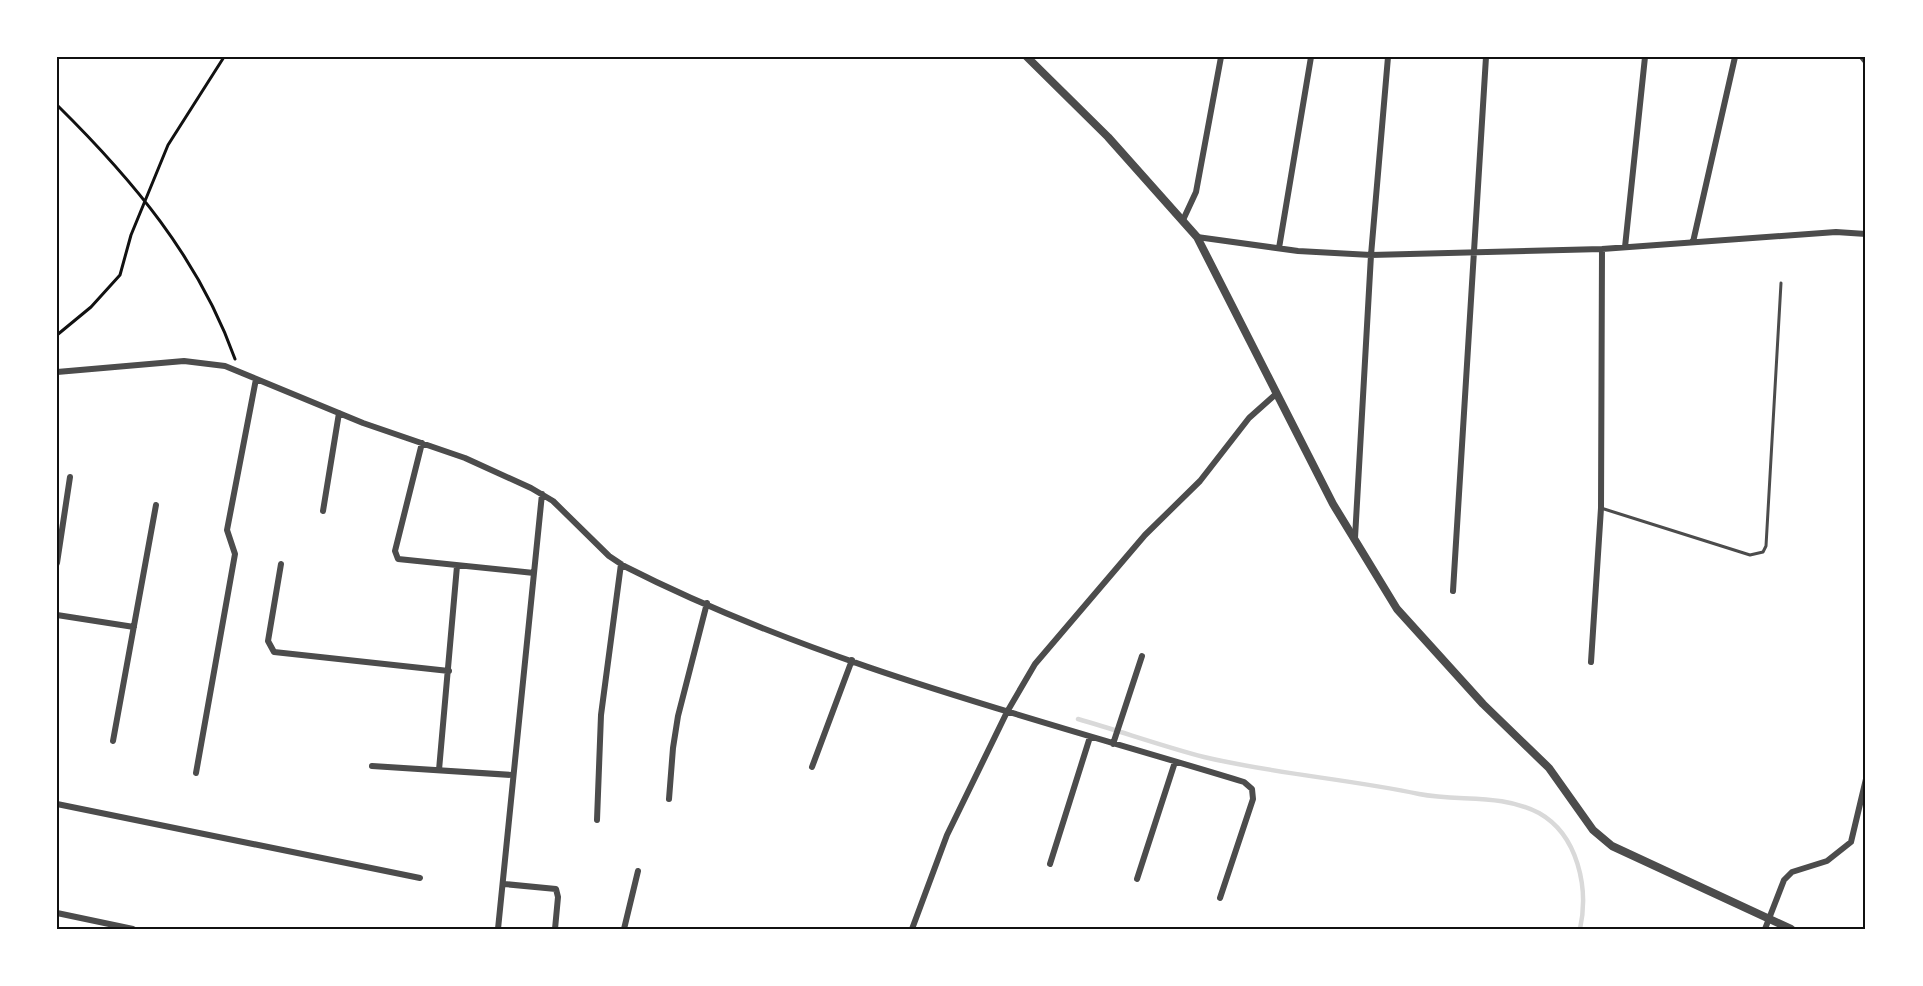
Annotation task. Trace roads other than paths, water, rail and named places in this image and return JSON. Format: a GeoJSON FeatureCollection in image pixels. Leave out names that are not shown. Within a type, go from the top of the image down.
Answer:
{"type":"FeatureCollection","features":[{"type":"Feature","properties":{"kind":"street"},"geometry":{"type":"LineString","coordinates":[[1027,57],[1095,124],[1197,237],[1214,265],[1275,394],[1355,540],[1410,625],[1483,704],[1549,768],[1593,830],[1624,853],[1791,929]]}},
{"type":"Feature","properties":{"kind":"street"},"geometry":{"type":"LineString","coordinates":[[1183,220],[1196,192],[1221,57]]}},
{"type":"Feature","properties":{"kind":"street"},"geometry":{"type":"LineString","coordinates":[[1280,248],[1311,57]]}},
{"type":"Feature","properties":{"kind":"street"},"geometry":{"type":"LineString","coordinates":[[1355,540],[1364,423],[1371,255],[1388,57]]}},
{"type":"Feature","properties":{"kind":"street"},"geometry":{"type":"LineString","coordinates":[[1453,591],[1486,57]]}},
{"type":"Feature","properties":{"kind":"street"},"geometry":{"type":"LineString","coordinates":[[1625,247],[1645,57]]}},
{"type":"Feature","properties":{"kind":"street"},"geometry":{"type":"LineString","coordinates":[[1693,242],[1735,57]]}},
{"type":"Feature","properties":{"kind":"street"},"geometry":{"type":"LineString","coordinates":[[1862,57],[1866,62]]}},
{"type":"Feature","properties":{"kind":"street"},"geometry":{"type":"LineString","coordinates":[[1197,237],[1280,248],[1371,255],[1602,249],[1836,232],[1866,234]]}},
{"type":"Feature","properties":{"kind":"street"},"geometry":{"type":"LineString","coordinates":[[1591,662],[1600,508],[1602,249]]}},
{"type":"Feature","properties":{"kind":"street"},"geometry":{"type":"LineString","coordinates":[[57,372],[184,361],[215,364],[239,372],[339,413],[496,470],[542,494],[621,564],[781,634],[1007,712],[1244,782],[1253,792],[1220,898]]}},
{"type":"Feature","properties":{"kind":"street"},"geometry":{"type":"LineString","coordinates":[[196,773],[235,554],[226,530],[256,379]]}},
{"type":"Feature","properties":{"kind":"street"},"geometry":{"type":"LineString","coordinates":[[912,929],[947,835],[1007,712],[1035,664],[1145,535],[1206,474],[1249,418],[1275,394]]}},
{"type":"Feature","properties":{"kind":"street"},"geometry":{"type":"LineString","coordinates":[[323,511],[339,413]]}},
{"type":"Feature","properties":{"kind":"street"},"geometry":{"type":"LineString","coordinates":[[422,443],[396,556],[400,562],[534,573]]}},
{"type":"Feature","properties":{"kind":"street"},"geometry":{"type":"LineString","coordinates":[[57,563],[70,477]]}},
{"type":"Feature","properties":{"kind":"street"},"geometry":{"type":"LineString","coordinates":[[498,929],[542,494]]}},
{"type":"Feature","properties":{"kind":"street"},"geometry":{"type":"LineString","coordinates":[[113,741],[156,505]]}},
{"type":"Feature","properties":{"kind":"street"},"geometry":{"type":"LineString","coordinates":[[281,564],[268,641],[274,652],[449,671]]}},
{"type":"Feature","properties":{"kind":"street"},"geometry":{"type":"LineString","coordinates":[[597,820],[601,715],[621,564]]}},
{"type":"Feature","properties":{"kind":"street"},"geometry":{"type":"LineString","coordinates":[[440,770],[457,566]]}},
{"type":"Feature","properties":{"kind":"street"},"geometry":{"type":"LineString","coordinates":[[669,799],[678,716],[707,603]]}},
{"type":"Feature","properties":{"kind":"street"},"geometry":{"type":"LineString","coordinates":[[57,615],[134,627]]}},
{"type":"Feature","properties":{"kind":"street"},"geometry":{"type":"LineString","coordinates":[[1113,744],[1142,656]]}},
{"type":"Feature","properties":{"kind":"street"},"geometry":{"type":"LineString","coordinates":[[812,767],[852,660]]}},
{"type":"Feature","properties":{"kind":"street"},"geometry":{"type":"LineString","coordinates":[[1050,864],[1090,737]]}},
{"type":"Feature","properties":{"kind":"street"},"geometry":{"type":"LineString","coordinates":[[1137,879],[1175,762]]}},
{"type":"Feature","properties":{"kind":"street"},"geometry":{"type":"LineString","coordinates":[[372,766],[512,775]]}},
{"type":"Feature","properties":{"kind":"street"},"geometry":{"type":"LineString","coordinates":[[1765,929],[1779,889],[1792,872],[1827,861],[1851,842],[1866,778]]}},
{"type":"Feature","properties":{"kind":"street"},"geometry":{"type":"LineString","coordinates":[[57,804],[420,878]]}},
{"type":"Feature","properties":{"kind":"street"},"geometry":{"type":"LineString","coordinates":[[624,929],[638,871]]}},
{"type":"Feature","properties":{"kind":"street"},"geometry":{"type":"LineString","coordinates":[[504,884],[556,889],[558,897],[555,929]]}},
{"type":"Feature","properties":{"kind":"street"},"geometry":{"type":"LineString","coordinates":[[57,913],[133,929]]}},
{"type":"Feature","properties":{"kind":"lane"},"geometry":{"type":"LineString","coordinates":[[1600,508],[1750,555],[1763,552],[1766,546],[1781,283]]}},
{"type":"Feature","properties":{"kind":"waterway"},"geometry":{"type":"LineString","coordinates":[[1078,719],[1188,753],[1231,763],[1434,796],[1495,800],[1539,813],[1563,835],[1578,864],[1583,897],[1580,929]]}}]}
